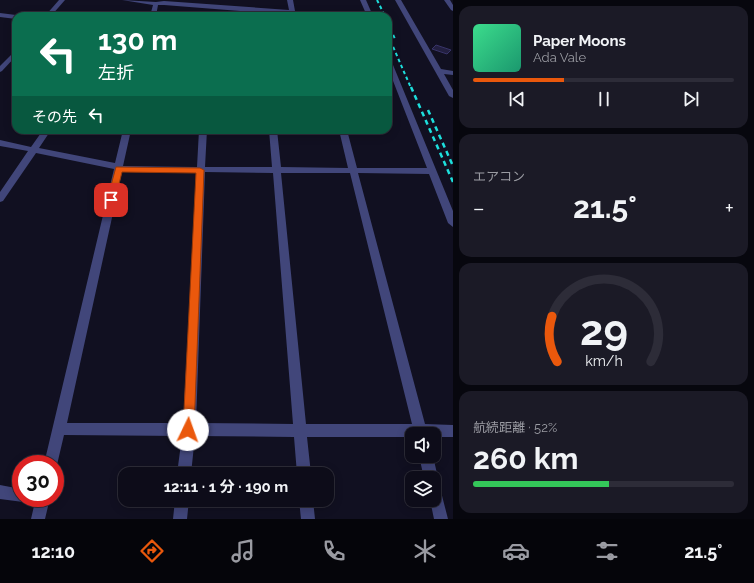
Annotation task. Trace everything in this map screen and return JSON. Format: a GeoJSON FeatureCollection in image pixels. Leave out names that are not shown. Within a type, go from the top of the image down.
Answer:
{"type":"FeatureCollection","features":[{"type":"Feature","properties":{"kind":"street"},"geometry":{"type":"LineString","coordinates":[[52,12],[62,0]]}},
{"type":"Feature","properties":{"kind":"street"},"geometry":{"type":"LineString","coordinates":[[125,0],[249,12]]}},
{"type":"Feature","properties":{"kind":"street"},"geometry":{"type":"LineString","coordinates":[[290,0],[292,12]]}},
{"type":"Feature","properties":{"kind":"street"},"geometry":{"type":"LineString","coordinates":[[363,0],[368,12]]}},
{"type":"Feature","properties":{"kind":"street"},"geometry":{"type":"LineString","coordinates":[[398,0],[453,96]]}},
{"type":"Feature","properties":{"kind":"street"},"geometry":{"type":"LineString","coordinates":[[447,0],[453,9]]}},
{"type":"Feature","properties":{"kind":"street"},"geometry":{"type":"LineString","coordinates":[[154,12],[156,4]]}},
{"type":"Feature","properties":{"kind":"street"},"geometry":{"type":"LineString","coordinates":[[0,15],[12,16]]}},
{"type":"Feature","properties":{"kind":"street"},"geometry":{"type":"LineString","coordinates":[[0,70],[12,56]]}},
{"type":"Feature","properties":{"kind":"street"},"geometry":{"type":"LineString","coordinates":[[392,70],[453,223]]}},
{"type":"Feature","properties":{"kind":"street"},"geometry":{"type":"LineString","coordinates":[[438,71],[453,72]]}},
{"type":"Feature","properties":{"kind":"street"},"geometry":{"type":"LineString","coordinates":[[0,199],[44,134]]}},
{"type":"Feature","properties":{"kind":"street"},"geometry":{"type":"LineString","coordinates":[[53,455],[126,134]]}},
{"type":"Feature","properties":{"kind":"street"},"geometry":{"type":"LineString","coordinates":[[185,467],[188,430],[203,134]]}},
{"type":"Feature","properties":{"kind":"street"},"geometry":{"type":"LineString","coordinates":[[273,134],[304,467]]}},
{"type":"Feature","properties":{"kind":"street"},"geometry":{"type":"LineString","coordinates":[[344,134],[419,427]]}},
{"type":"Feature","properties":{"kind":"street"},"geometry":{"type":"LineString","coordinates":[[0,143],[118,168],[277,171],[433,171]]}},
{"type":"Feature","properties":{"kind":"street"},"geometry":{"type":"LineString","coordinates":[[59,429],[405,432]]}},
{"type":"Feature","properties":{"kind":"street"},"geometry":{"type":"LineString","coordinates":[[441,431],[453,431]]}},
{"type":"Feature","properties":{"kind":"street"},"geometry":{"type":"LineString","coordinates":[[0,492],[12,494]]}},
{"type":"Feature","properties":{"kind":"street"},"geometry":{"type":"LineString","coordinates":[[38,519],[41,507]]}},
{"type":"Feature","properties":{"kind":"street"},"geometry":{"type":"LineString","coordinates":[[180,519],[181,507]]}},
{"type":"Feature","properties":{"kind":"street"},"geometry":{"type":"LineString","coordinates":[[307,507],[308,519]]}},
{"type":"Feature","properties":{"kind":"street"},"geometry":{"type":"LineString","coordinates":[[438,507],[441,519]]}},
{"type":"Feature","properties":{"kind":"building"},"geometry":{"type":"Polygon","coordinates":[[[436,45],[451,50],[447,54],[432,49],[436,45]]]}},
{"type":"Feature","properties":{"kind":"railway"},"geometry":{"type":"LineString","coordinates":[[377,0],[383,12]]}},
{"type":"Feature","properties":{"kind":"railway"},"geometry":{"type":"LineString","coordinates":[[392,32],[395,39]]}},
{"type":"Feature","properties":{"kind":"railway"},"geometry":{"type":"LineString","coordinates":[[392,44],[411,88]]}},
{"type":"Feature","properties":{"kind":"railway"},"geometry":{"type":"LineString","coordinates":[[411,87],[453,182]]}},
{"type":"Feature","properties":{"kind":"railway"},"geometry":{"type":"LineString","coordinates":[[428,110],[453,166]]}},
{"type":"Feature","properties":{"kind":"route"},"geometry":{"type":"LineString","coordinates":[[111,200],[118,169],[200,170],[188,430]]}}]}
